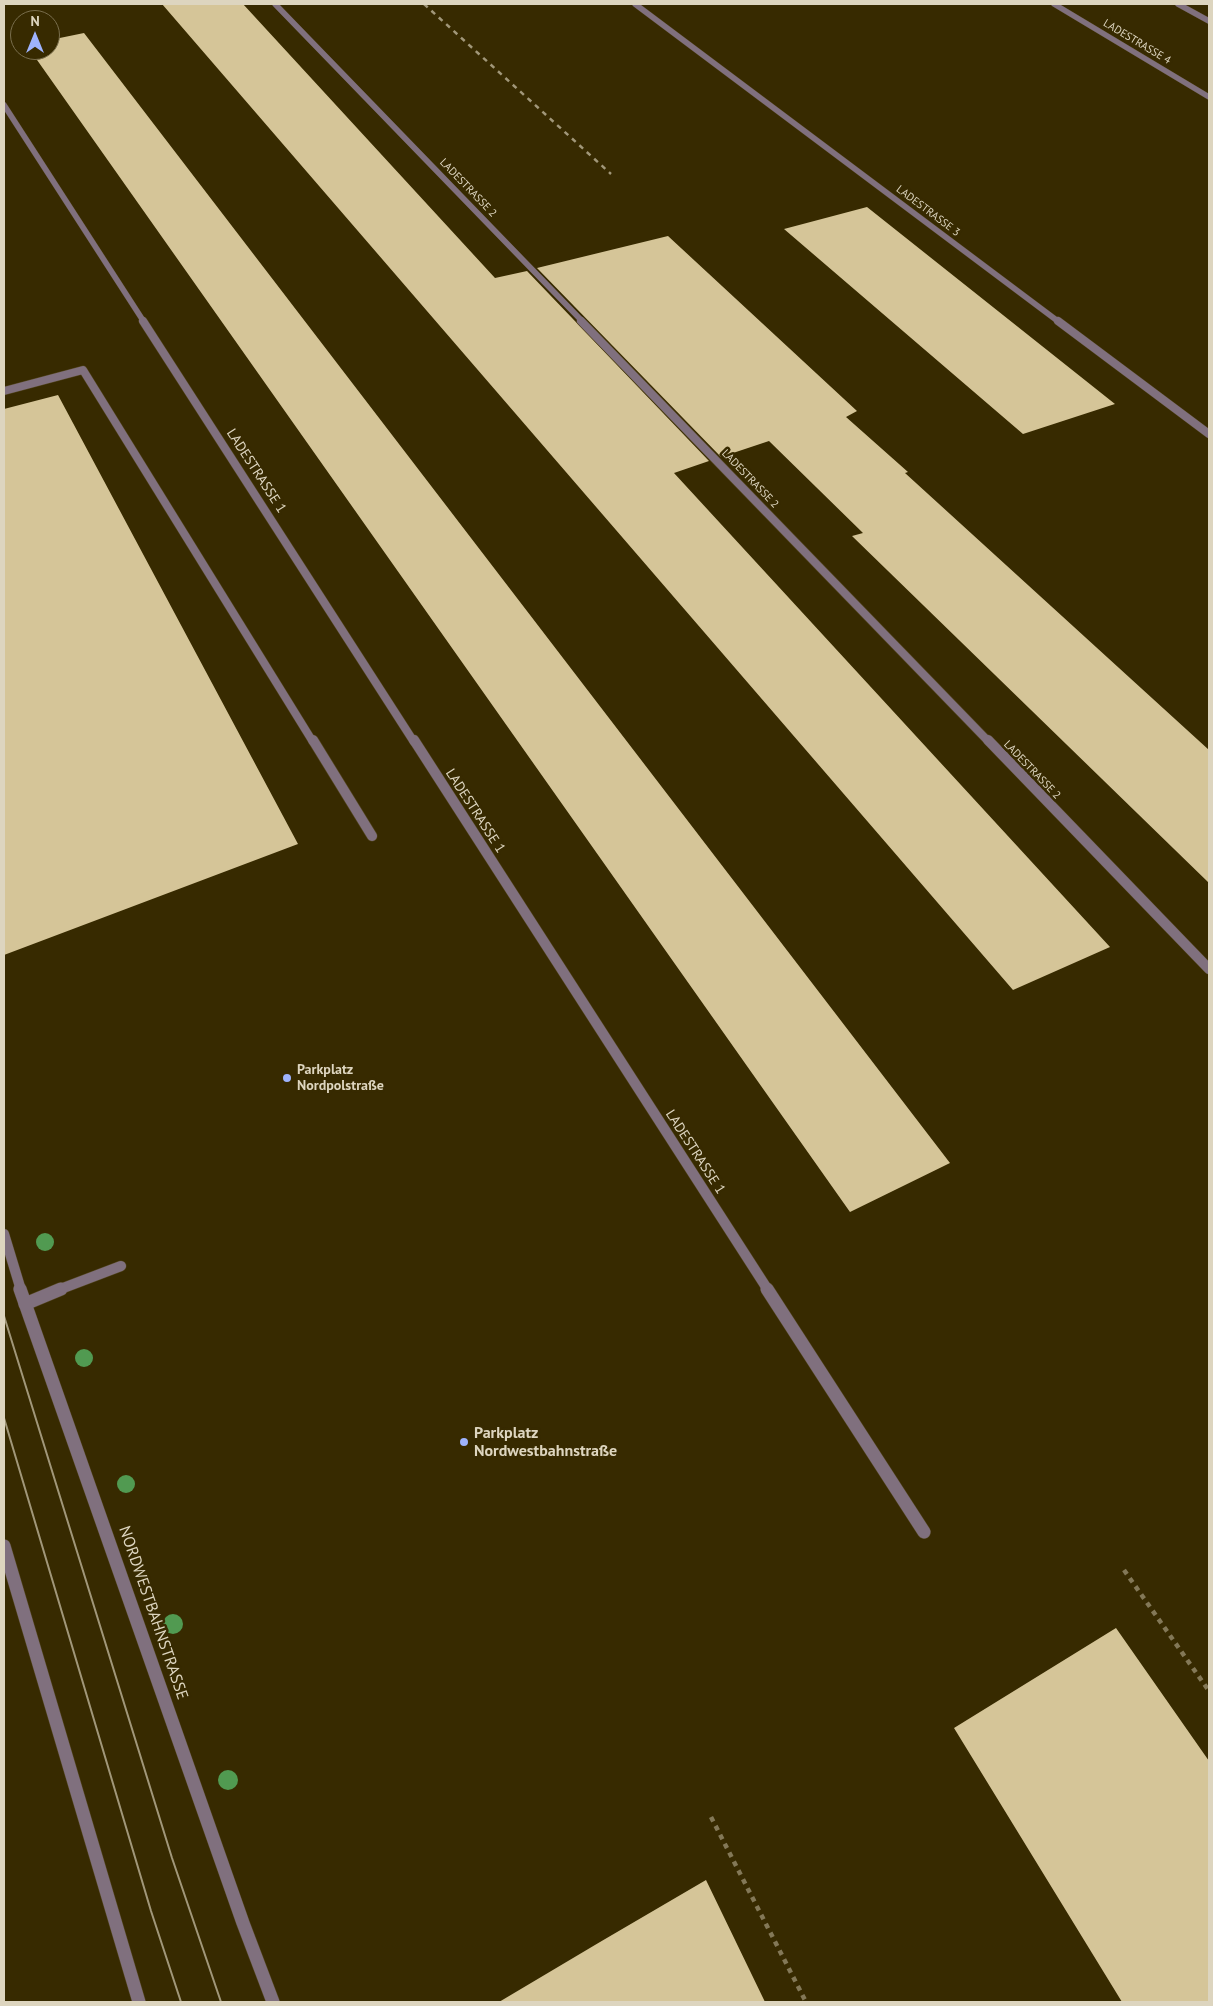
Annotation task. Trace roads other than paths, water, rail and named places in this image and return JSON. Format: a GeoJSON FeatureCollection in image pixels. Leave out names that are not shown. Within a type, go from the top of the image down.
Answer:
{"type":"FeatureCollection","features":[{"type":"Feature","properties":{"kind":"street","name":"LADESTRASSE 2"},"geometry":{"type":"LineString","coordinates":[[275,4],[1209,969]]}},
{"type":"Feature","properties":{"kind":"street","name":"LADESTRASSE 3"},"geometry":{"type":"LineString","coordinates":[[635,4],[1209,434]]}},
{"type":"Feature","properties":{"kind":"street","name":"LADESTRASSE 4"},"geometry":{"type":"LineString","coordinates":[[1054,4],[1209,97]]}},
{"type":"Feature","properties":{"kind":"street"},"geometry":{"type":"LineString","coordinates":[[1178,4],[1209,21]]}},
{"type":"Feature","properties":{"kind":"street","name":"LADESTRASSE 1"},"geometry":{"type":"LineString","coordinates":[[4,105],[924,1532]]}},
{"type":"Feature","properties":{"kind":"street"},"geometry":{"type":"LineString","coordinates":[[4,390],[83,370],[372,836]]}},
{"type":"Feature","properties":{"kind":"street","name":"NORDWESTBAHNSTRASSE"},"geometry":{"type":"LineString","coordinates":[[4,1234],[25,1304],[243,1923],[273,2002]]}},
{"type":"Feature","properties":{"kind":"street"},"geometry":{"type":"LineString","coordinates":[[25,1304],[120,1266]]}},
{"type":"Feature","properties":{"kind":"street"},"geometry":{"type":"LineString","coordinates":[[4,1546],[140,2002]]}},
{"type":"Feature","properties":{"kind":"tram line"},"geometry":{"type":"LineString","coordinates":[[4,1316],[172,1858],[221,2002]]}},
{"type":"Feature","properties":{"kind":"tram line"},"geometry":{"type":"LineString","coordinates":[[4,1418],[151,1911],[181,2002]]}},
{"type":"Feature","properties":{"kind":"railway"},"geometry":{"type":"LineString","coordinates":[[424,4],[611,174]]}},
{"type":"Feature","properties":{"kind":"place","name":"Parkplatz Nordpolstraße"},"geometry":{"type":"Point","coordinates":[287,1078]}},
{"type":"Feature","properties":{"kind":"place","name":"Parkplatz Nordwestbahnstraße"},"geometry":{"type":"Point","coordinates":[464,1442]}}]}
